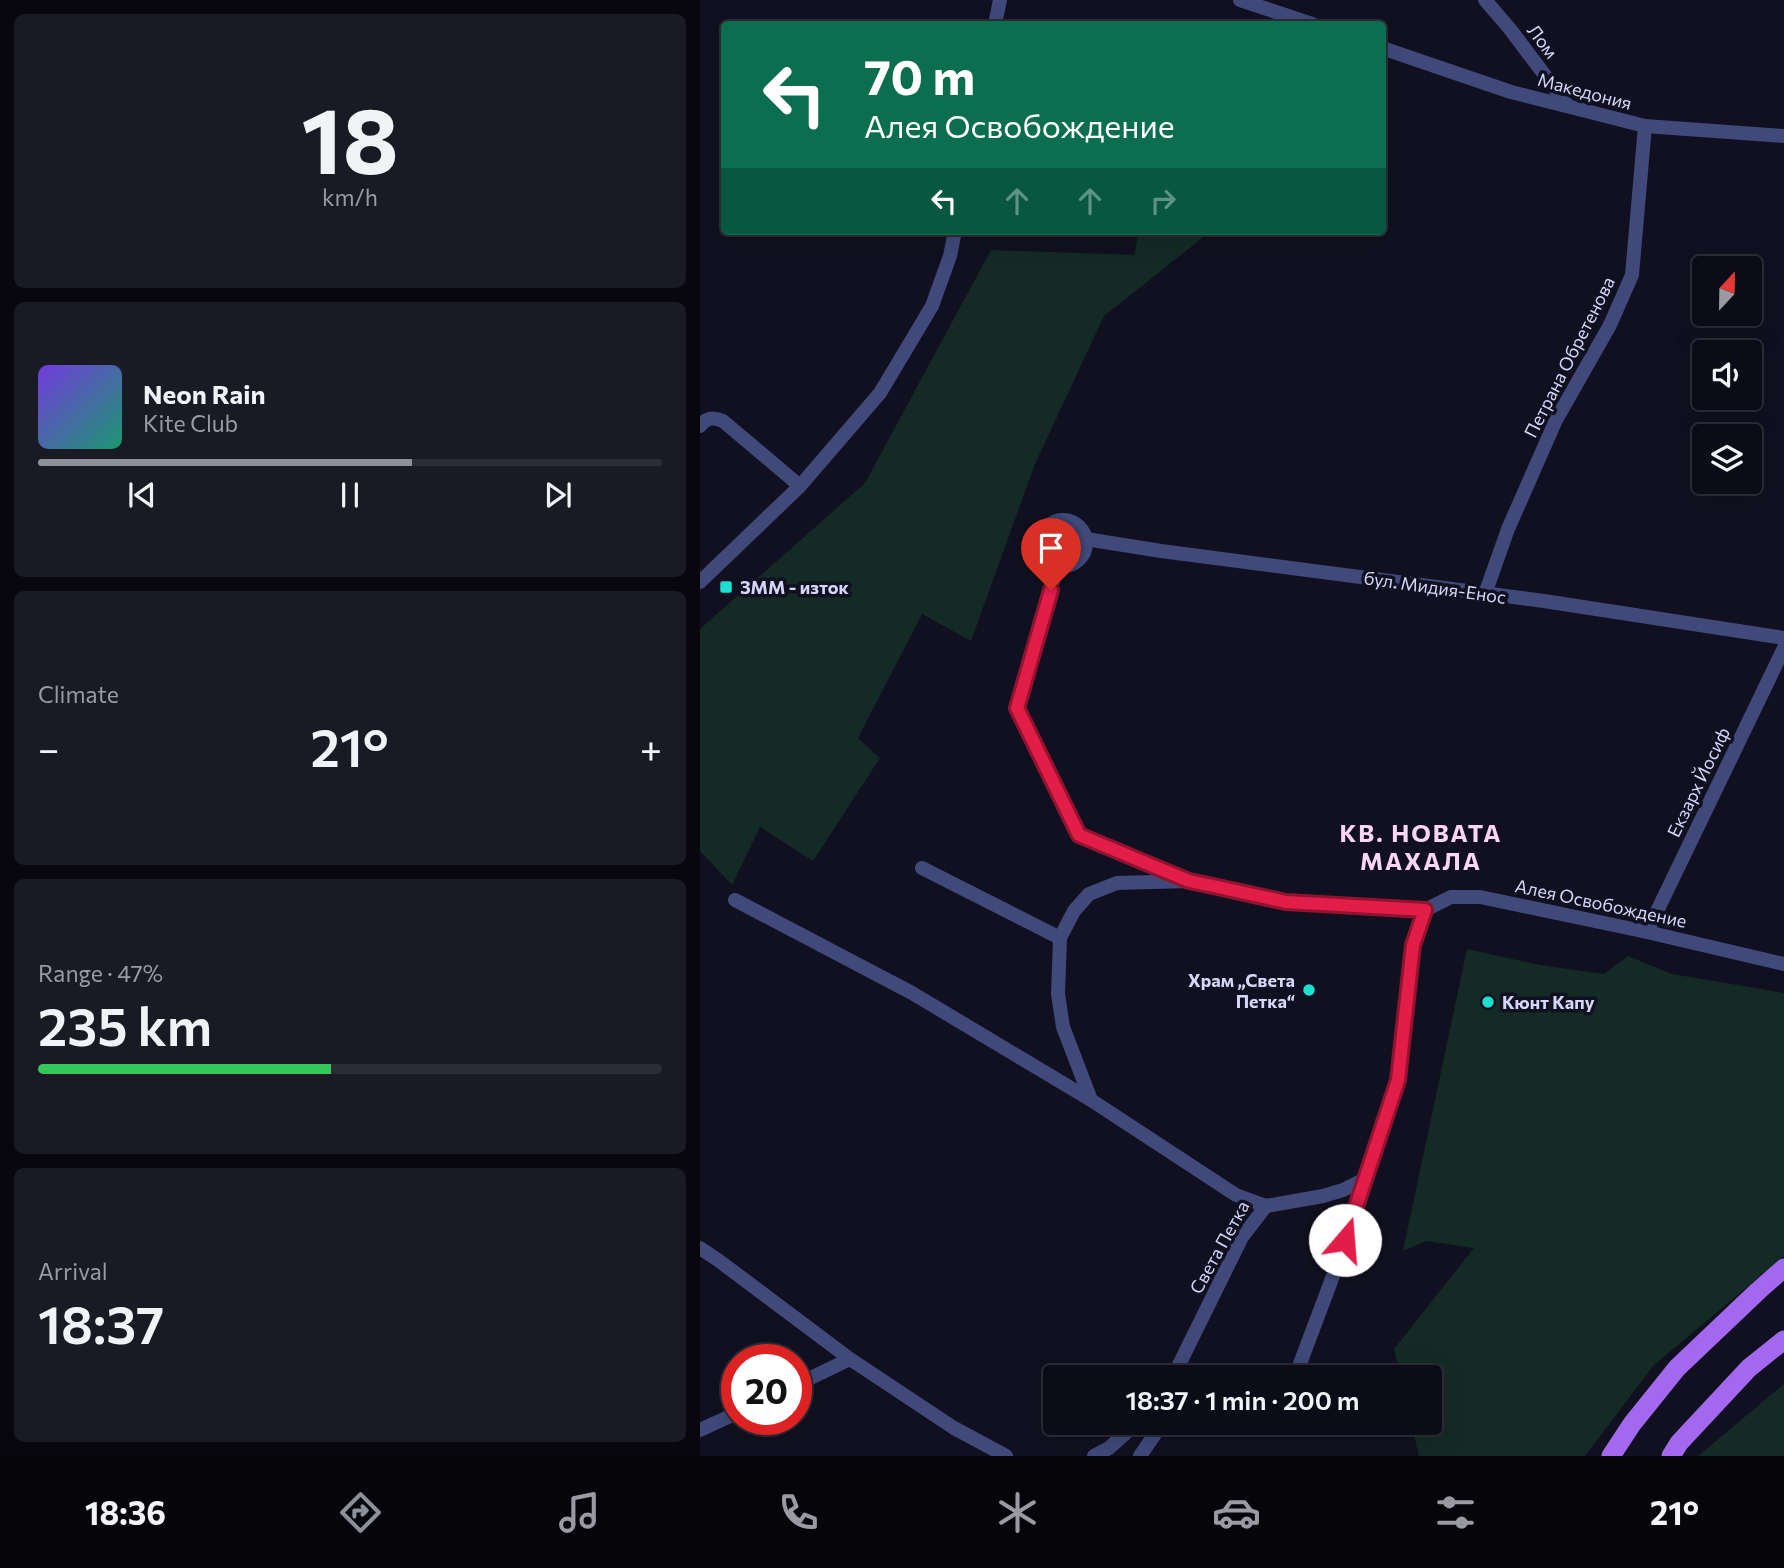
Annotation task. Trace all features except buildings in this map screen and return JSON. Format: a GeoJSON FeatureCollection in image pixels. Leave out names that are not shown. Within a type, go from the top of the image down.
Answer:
{"type":"FeatureCollection","features":[{"type":"Feature","properties":{"kind":"main road"},"geometry":{"type":"LineString","coordinates":[[1611,1456],[1632,1424],[1677,1368],[1784,1268]]}},
{"type":"Feature","properties":{"kind":"main road"},"geometry":{"type":"LineString","coordinates":[[1671,1456],[1679,1443],[1749,1368],[1784,1340]]}},
{"type":"Feature","properties":{"kind":"street"},"geometry":{"type":"LineString","coordinates":[[996,21],[1000,0]]}},
{"type":"Feature","properties":{"kind":"street"},"geometry":{"type":"LineString","coordinates":[[1240,0],[1303,21]]}},
{"type":"Feature","properties":{"kind":"street","name":"Лом"},"geometry":{"type":"LineString","coordinates":[[1485,0],[1568,106]]}},
{"type":"Feature","properties":{"kind":"street","name":"Македония"},"geometry":{"type":"LineString","coordinates":[[1386,49],[1511,92],[1645,126],[1784,136]]}},
{"type":"Feature","properties":{"kind":"street","name":"Петрана Обретенова"},"geometry":{"type":"LineString","coordinates":[[1485,594],[1508,529],[1556,420],[1610,325],[1633,275],[1645,126]]}},
{"type":"Feature","properties":{"kind":"street"},"geometry":{"type":"LineString","coordinates":[[700,582],[800,486],[880,393],[932,306],[950,256],[954,235]]}},
{"type":"Feature","properties":{"kind":"street"},"geometry":{"type":"LineString","coordinates":[[700,426],[706,419],[723,421],[800,486]]}},
{"type":"Feature","properties":{"kind":"street"},"geometry":{"type":"LineString","coordinates":[[1060,519],[1071,521],[1083,531],[1086,549],[1082,557],[1073,564],[1057,566],[1045,559],[1041,551],[1040,537],[1052,522],[1060,519]]}},
{"type":"Feature","properties":{"kind":"street","name":"бул. Мидия-Енос"},"geometry":{"type":"LineString","coordinates":[[1086,539],[1557,603],[1784,638]]}},
{"type":"Feature","properties":{"kind":"street"},"geometry":{"type":"LineString","coordinates":[[1057,566],[1017,708],[1079,835],[1189,881]]}},
{"type":"Feature","properties":{"kind":"street","name":"Екзарх Йосиф"},"geometry":{"type":"LineString","coordinates":[[1647,932],[1784,648]]}},
{"type":"Feature","properties":{"kind":"street"},"geometry":{"type":"LineString","coordinates":[[922,868],[1060,938]]}},
{"type":"Feature","properties":{"kind":"street","name":"Алея Освобождение"},"geometry":{"type":"LineString","coordinates":[[1091,1100],[1063,1027],[1058,994],[1060,938],[1074,911],[1089,894],[1117,883],[1189,881],[1286,902],[1425,910],[1451,897],[1480,897],[1784,964]]}},
{"type":"Feature","properties":{"kind":"street","name":"Света Петка"},"geometry":{"type":"LineString","coordinates":[[735,900],[912,993],[1091,1100],[1236,1195],[1266,1206],[1242,1237],[1179,1365]]}},
{"type":"Feature","properties":{"kind":"street"},"geometry":{"type":"LineString","coordinates":[[1299,1365],[1339,1259],[1398,1080],[1413,945],[1425,910]]}},
{"type":"Feature","properties":{"kind":"street"},"geometry":{"type":"LineString","coordinates":[[1266,1206],[1323,1196],[1365,1179]]}},
{"type":"Feature","properties":{"kind":"street"},"geometry":{"type":"LineString","coordinates":[[700,1248],[850,1360],[954,1428],[1006,1456]]}},
{"type":"Feature","properties":{"kind":"street"},"geometry":{"type":"LineString","coordinates":[[812,1378],[850,1360]]}},
{"type":"Feature","properties":{"kind":"street"},"geometry":{"type":"LineString","coordinates":[[700,1430],[721,1420]]}},
{"type":"Feature","properties":{"kind":"street"},"geometry":{"type":"LineString","coordinates":[[1094,1456],[1109,1448],[1124,1435]]}},
{"type":"Feature","properties":{"kind":"street"},"geometry":{"type":"LineString","coordinates":[[1140,1456],[1154,1435]]}},
{"type":"Feature","properties":{"kind":"green space"},"geometry":{"type":"Polygon","coordinates":[[[1138,235],[1206,235],[1104,316],[1035,464],[971,641],[922,614],[858,738],[880,758],[813,861],[760,827],[732,885],[700,851],[700,629],[865,483],[991,250],[1134,255],[1138,235]]]}},
{"type":"Feature","properties":{"kind":"green space"},"geometry":{"type":"Polygon","coordinates":[[[1467,949],[1540,965],[1604,974],[1628,956],[1672,974],[1784,993],[1784,1256],[1654,1365],[1585,1456],[1419,1456],[1414,1435],[1442,1435],[1442,1365],[1397,1365],[1394,1349],[1474,1248],[1426,1241],[1403,1251],[1467,949]]]}},
{"type":"Feature","properties":{"kind":"green space"},"geometry":{"type":"Polygon","coordinates":[[[1784,1384],[1784,1456],[1698,1456],[1784,1384]]]}},
{"type":"Feature","properties":{"kind":"place","name":"ЗММ - изток"},"geometry":{"type":"Point","coordinates":[726,587]}},
{"type":"Feature","properties":{"kind":"place","name":"Храм „Света Петка“"},"geometry":{"type":"Point","coordinates":[1309,990]}},
{"type":"Feature","properties":{"kind":"place","name":"Кюнт Капу"},"geometry":{"type":"Point","coordinates":[1488,1002]}},
{"type":"Feature","properties":{"kind":"district","name":"КВ. НОВАТА МАХАЛА"},"geometry":{"type":"Point","coordinates":[1421,846]}},
{"type":"Feature","properties":{"kind":"route"},"geometry":{"type":"LineString","coordinates":[[1051,590],[1017,708],[1079,835],[1189,881],[1286,902],[1425,910],[1413,945],[1398,1080],[1345,1240]]}}]}
